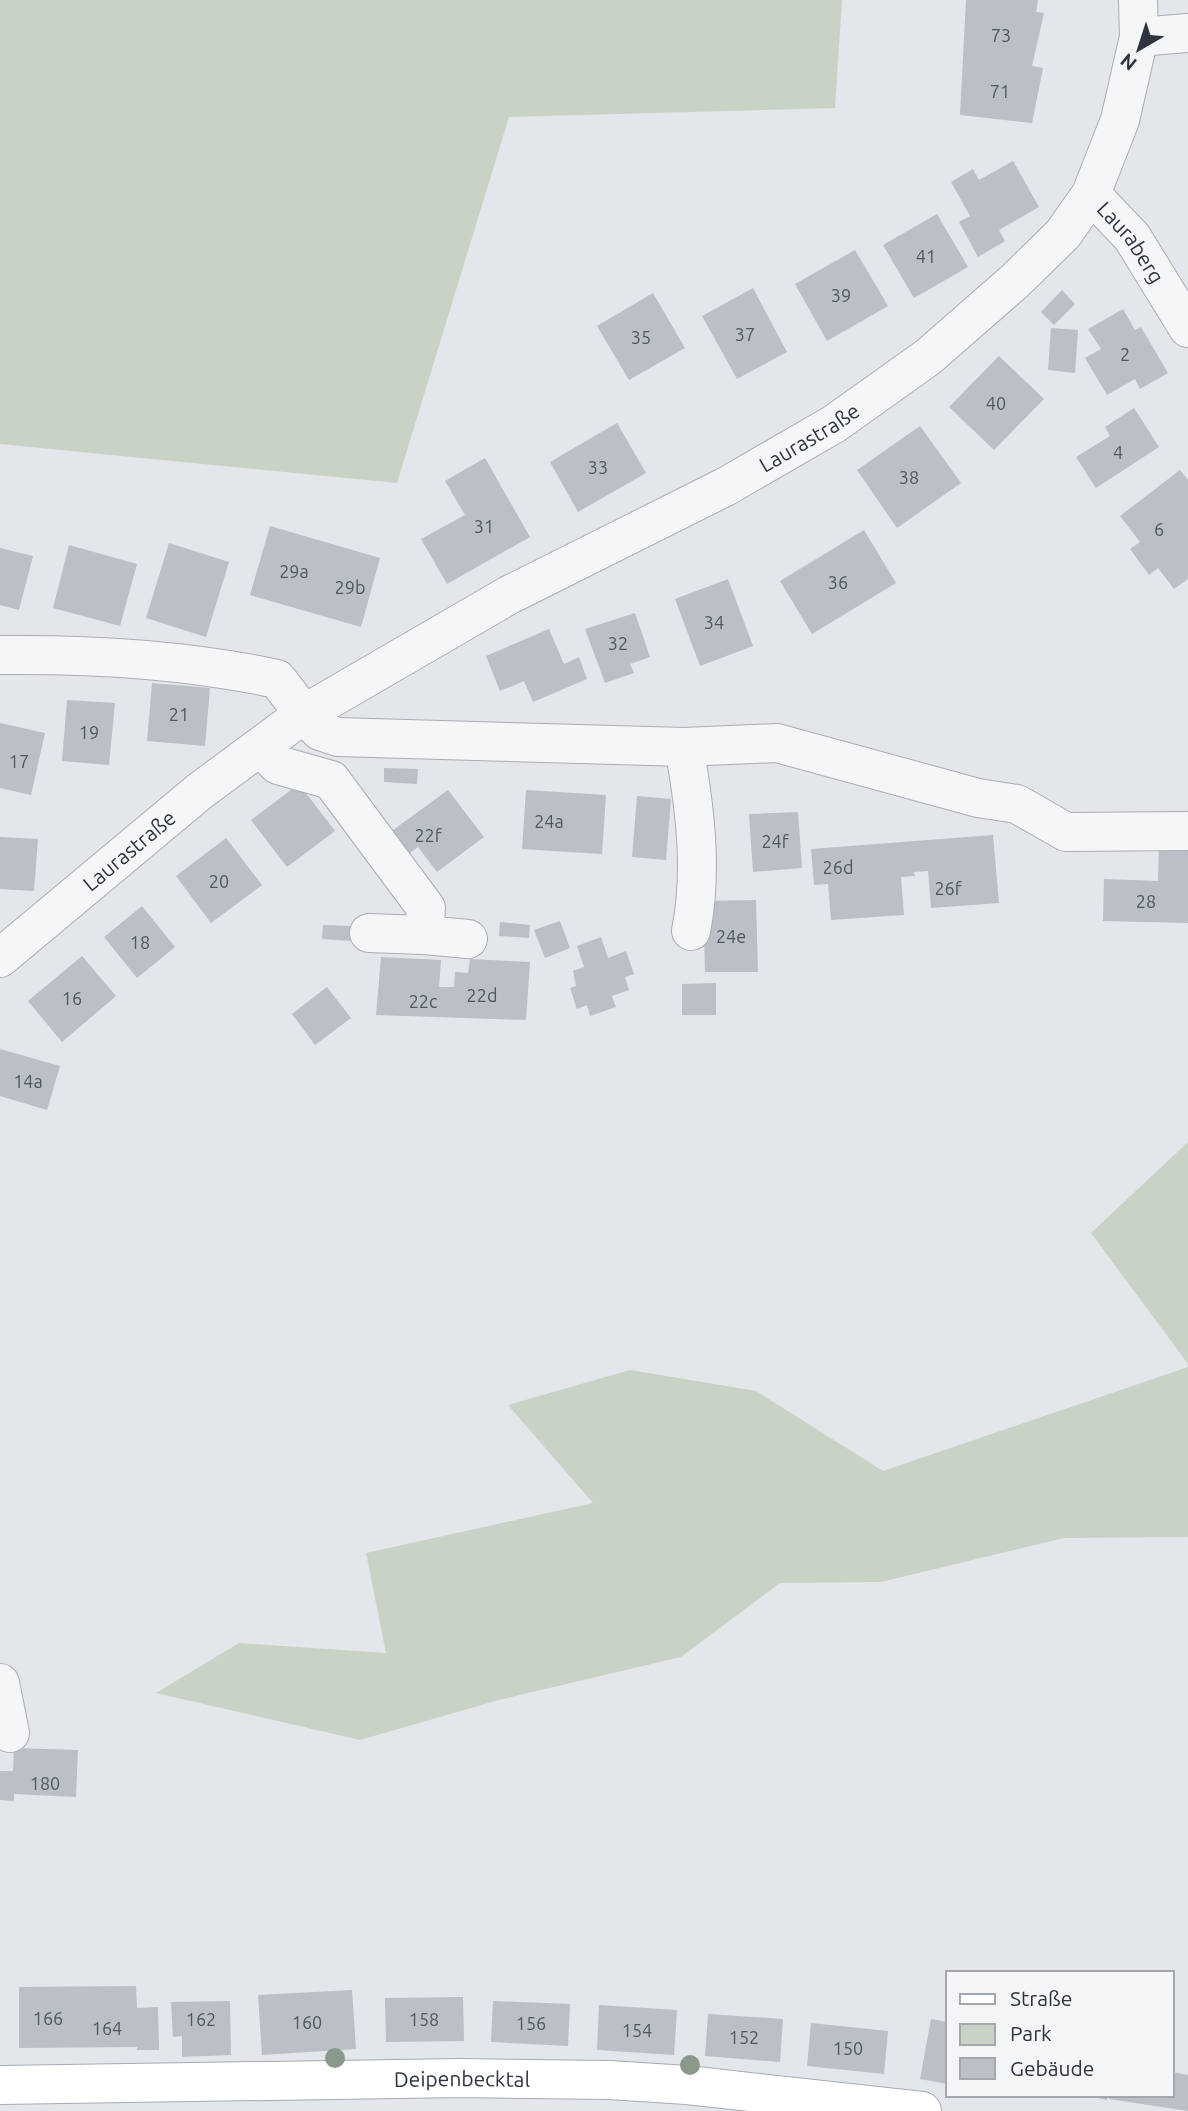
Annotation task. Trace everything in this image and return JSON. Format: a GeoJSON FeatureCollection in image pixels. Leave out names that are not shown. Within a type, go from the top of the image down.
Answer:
{"type":"FeatureCollection","features":[{"type":"Feature","properties":{"kind":"main road","name":"Deipenbecktal"},"geometry":{"type":"LineString","coordinates":[[0,2085],[447,2078],[609,2080],[714,2087],[922,2111]]}},
{"type":"Feature","properties":{"kind":"street"},"geometry":{"type":"LineString","coordinates":[[1138,18],[1188,33]]}},
{"type":"Feature","properties":{"kind":"street","name":"Laurastraße"},"geometry":{"type":"LineString","coordinates":[[0,958],[200,791],[304,714],[509,594],[724,486],[834,424],[928,357],[1015,281],[1063,234],[1091,194],[1120,120],[1138,18]]}},
{"type":"Feature","properties":{"kind":"street","name":"Lauraberg"},"geometry":{"type":"LineString","coordinates":[[1091,194],[1132,237],[1188,328]]}},
{"type":"Feature","properties":{"kind":"street"},"geometry":{"type":"LineString","coordinates":[[0,655],[93,657],[232,670],[277,679],[320,731],[338,737],[684,747],[777,743],[978,799],[1017,804],[1066,832],[1188,831]]}},
{"type":"Feature","properties":{"kind":"street"},"geometry":{"type":"LineString","coordinates":[[260,747],[278,765],[331,780],[426,908],[424,935]]}},
{"type":"Feature","properties":{"kind":"street"},"geometry":{"type":"LineString","coordinates":[[684,747],[694,800],[697,902],[691,930]]}},
{"type":"Feature","properties":{"kind":"street"},"geometry":{"type":"LineString","coordinates":[[369,933],[468,939]]}},
{"type":"Feature","properties":{"kind":"street"},"geometry":{"type":"LineString","coordinates":[[0,1683],[10,1733]]}},
{"type":"Feature","properties":{"kind":"green space"},"geometry":{"type":"Polygon","coordinates":[[[0,0],[842,0],[835,108],[509,117],[397,483],[0,444],[0,0]]]}},
{"type":"Feature","properties":{"kind":"green space"},"geometry":{"type":"Polygon","coordinates":[[[1188,1142],[1188,1364],[1091,1233],[1188,1142]]]}},
{"type":"Feature","properties":{"kind":"green space"},"geometry":{"type":"Polygon","coordinates":[[[1188,1367],[1188,1537],[1064,1538],[881,1582],[780,1583],[681,1657],[499,1700],[360,1740],[156,1693],[239,1643],[386,1653],[366,1553],[593,1503],[508,1405],[630,1370],[756,1391],[883,1471],[1188,1367]]]}},
{"type":"Feature","properties":{"kind":"building"},"geometry":{"type":"Polygon","coordinates":[[[966,0],[1038,0],[1036,12],[1044,13],[1032,66],[1043,68],[1032,123],[960,115],[966,0]]]}},
{"type":"Feature","properties":{"kind":"building"},"geometry":{"type":"Polygon","coordinates":[[[1013,161],[1039,207],[999,230],[1005,241],[978,257],[959,222],[970,216],[951,182],[973,169],[979,180],[1013,161]]]}},
{"type":"Feature","properties":{"kind":"building"},"geometry":{"type":"Polygon","coordinates":[[[937,214],[968,267],[914,298],[883,245],[937,214]]]}},
{"type":"Feature","properties":{"kind":"building"},"geometry":{"type":"Polygon","coordinates":[[[855,250],[888,306],[827,341],[795,284],[855,250]]]}},
{"type":"Feature","properties":{"kind":"building"},"geometry":{"type":"Polygon","coordinates":[[[753,288],[787,352],[737,379],[702,316],[753,288]]]}},
{"type":"Feature","properties":{"kind":"building"},"geometry":{"type":"Polygon","coordinates":[[[1062,290],[1075,304],[1054,325],[1041,312],[1062,290]]]}},
{"type":"Feature","properties":{"kind":"building"},"geometry":{"type":"Polygon","coordinates":[[[653,293],[685,348],[629,380],[597,326],[653,293]]]}},
{"type":"Feature","properties":{"kind":"building"},"geometry":{"type":"Polygon","coordinates":[[[1123,309],[1135,330],[1141,327],[1168,373],[1140,389],[1135,379],[1107,395],[1085,358],[1101,349],[1088,329],[1123,309]]]}},
{"type":"Feature","properties":{"kind":"building"},"geometry":{"type":"Polygon","coordinates":[[[1051,328],[1078,330],[1075,373],[1048,370],[1051,328]]]}},
{"type":"Feature","properties":{"kind":"building"},"geometry":{"type":"Polygon","coordinates":[[[999,356],[1044,399],[994,450],[949,407],[999,356]]]}},
{"type":"Feature","properties":{"kind":"building"},"geometry":{"type":"Polygon","coordinates":[[[1134,408],[1159,447],[1096,488],[1076,457],[1110,436],[1105,427],[1134,408]]]}},
{"type":"Feature","properties":{"kind":"building"},"geometry":{"type":"Polygon","coordinates":[[[617,423],[646,473],[578,512],[550,462],[617,423]]]}},
{"type":"Feature","properties":{"kind":"building"},"geometry":{"type":"Polygon","coordinates":[[[920,426],[961,483],[897,528],[857,470],[920,426]]]}},
{"type":"Feature","properties":{"kind":"building"},"geometry":{"type":"Polygon","coordinates":[[[485,458],[530,537],[447,584],[421,539],[465,515],[445,481],[485,458]]]}},
{"type":"Feature","properties":{"kind":"building"},"geometry":{"type":"Polygon","coordinates":[[[1180,470],[1188,480],[1188,579],[1174,589],[1158,568],[1149,575],[1130,549],[1140,542],[1120,516],[1180,470]]]}},
{"type":"Feature","properties":{"kind":"building"},"geometry":{"type":"Polygon","coordinates":[[[270,526],[380,558],[361,627],[250,595],[270,526]]]}},
{"type":"Feature","properties":{"kind":"building"},"geometry":{"type":"Polygon","coordinates":[[[864,530],[896,583],[812,634],[780,581],[864,530]]]}},
{"type":"Feature","properties":{"kind":"building"},"geometry":{"type":"Polygon","coordinates":[[[169,543],[229,562],[206,637],[146,618],[169,543]]]}},
{"type":"Feature","properties":{"kind":"building"},"geometry":{"type":"Polygon","coordinates":[[[69,545],[137,564],[120,626],[53,608],[69,545]]]}},
{"type":"Feature","properties":{"kind":"building"},"geometry":{"type":"Polygon","coordinates":[[[0,548],[33,556],[19,610],[0,605],[0,548]]]}},
{"type":"Feature","properties":{"kind":"building"},"geometry":{"type":"Polygon","coordinates":[[[728,579],[753,646],[700,666],[675,599],[728,579]]]}},
{"type":"Feature","properties":{"kind":"building"},"geometry":{"type":"Polygon","coordinates":[[[635,613],[650,657],[630,664],[634,673],[605,683],[585,629],[635,613]]]}},
{"type":"Feature","properties":{"kind":"building"},"geometry":{"type":"Polygon","coordinates":[[[549,629],[564,664],[579,657],[587,679],[533,702],[524,681],[500,691],[486,656],[549,629]]]}},
{"type":"Feature","properties":{"kind":"building"},"geometry":{"type":"Polygon","coordinates":[[[152,683],[210,688],[205,746],[147,741],[152,683]]]}},
{"type":"Feature","properties":{"kind":"building"},"geometry":{"type":"Polygon","coordinates":[[[67,700],[115,703],[109,765],[62,761],[67,700]]]}},
{"type":"Feature","properties":{"kind":"building"},"geometry":{"type":"Polygon","coordinates":[[[0,723],[45,733],[31,795],[0,788],[0,723]]]}},
{"type":"Feature","properties":{"kind":"building"},"geometry":{"type":"Polygon","coordinates":[[[384,768],[418,769],[417,784],[384,782],[384,768]]]}},
{"type":"Feature","properties":{"kind":"building"},"geometry":{"type":"Polygon","coordinates":[[[299,784],[335,831],[287,867],[251,820],[299,784]]]}},
{"type":"Feature","properties":{"kind":"building"},"geometry":{"type":"Polygon","coordinates":[[[448,790],[484,837],[437,872],[418,847],[406,856],[389,833],[448,790]]]}},
{"type":"Feature","properties":{"kind":"building"},"geometry":{"type":"Polygon","coordinates":[[[526,790],[606,795],[602,854],[522,849],[526,790]]]}},
{"type":"Feature","properties":{"kind":"building"},"geometry":{"type":"Polygon","coordinates":[[[637,796],[671,799],[666,860],[632,857],[637,796]]]}},
{"type":"Feature","properties":{"kind":"building"},"geometry":{"type":"Polygon","coordinates":[[[798,812],[802,868],[753,872],[749,814],[798,812]]]}},
{"type":"Feature","properties":{"kind":"building"},"geometry":{"type":"Polygon","coordinates":[[[993,835],[999,903],[931,908],[928,871],[914,872],[915,876],[901,877],[904,915],[831,920],[828,884],[814,885],[811,849],[993,835]]]}},
{"type":"Feature","properties":{"kind":"building"},"geometry":{"type":"Polygon","coordinates":[[[0,837],[38,839],[34,891],[0,889],[0,837]]]}},
{"type":"Feature","properties":{"kind":"building"},"geometry":{"type":"Polygon","coordinates":[[[226,838],[262,885],[211,923],[176,876],[226,838]]]}},
{"type":"Feature","properties":{"kind":"building"},"geometry":{"type":"Polygon","coordinates":[[[1159,845],[1188,846],[1188,923],[1103,921],[1104,879],[1158,881],[1159,845]]]}},
{"type":"Feature","properties":{"kind":"building"},"geometry":{"type":"Polygon","coordinates":[[[756,900],[758,972],[705,972],[703,901],[756,900]]]}},
{"type":"Feature","properties":{"kind":"building"},"geometry":{"type":"Polygon","coordinates":[[[142,906],[175,947],[137,978],[104,937],[142,906]]]}},
{"type":"Feature","properties":{"kind":"building"},"geometry":{"type":"Polygon","coordinates":[[[560,921],[570,948],[545,958],[534,930],[560,921]]]}},
{"type":"Feature","properties":{"kind":"building"},"geometry":{"type":"Polygon","coordinates":[[[500,922],[530,925],[529,938],[499,936],[500,922]]]}},
{"type":"Feature","properties":{"kind":"building"},"geometry":{"type":"Polygon","coordinates":[[[323,925],[353,926],[352,941],[322,939],[323,925]]]}},
{"type":"Feature","properties":{"kind":"building"},"geometry":{"type":"Polygon","coordinates":[[[601,937],[608,958],[626,951],[634,974],[625,977],[629,990],[612,996],[616,1007],[590,1016],[587,1005],[577,1009],[570,988],[576,986],[573,971],[584,967],[577,946],[601,937]]]}},
{"type":"Feature","properties":{"kind":"building"},"geometry":{"type":"Polygon","coordinates":[[[82,956],[116,996],[62,1042],[28,1001],[82,956]]]}},
{"type":"Feature","properties":{"kind":"building"},"geometry":{"type":"Polygon","coordinates":[[[381,957],[441,960],[439,987],[454,987],[455,972],[468,973],[470,959],[530,962],[526,1020],[376,1015],[381,957]]]}},
{"type":"Feature","properties":{"kind":"building"},"geometry":{"type":"Polygon","coordinates":[[[716,983],[716,1015],[682,1015],[682,984],[716,983]]]}},
{"type":"Feature","properties":{"kind":"building"},"geometry":{"type":"Polygon","coordinates":[[[327,987],[351,1018],[315,1045],[292,1014],[327,987]]]}},
{"type":"Feature","properties":{"kind":"building"},"geometry":{"type":"Polygon","coordinates":[[[0,1049],[60,1066],[47,1110],[0,1096],[0,1049]]]}},
{"type":"Feature","properties":{"kind":"building"},"geometry":{"type":"Polygon","coordinates":[[[14,1748],[78,1750],[76,1797],[14,1794],[14,1801],[0,1800],[0,1771],[13,1771],[14,1748]]]}},
{"type":"Feature","properties":{"kind":"building"},"geometry":{"type":"Polygon","coordinates":[[[136,1986],[137,2008],[158,2007],[159,2050],[137,2050],[137,2047],[19,2048],[19,1987],[136,1986]]]}},
{"type":"Feature","properties":{"kind":"building"},"geometry":{"type":"Polygon","coordinates":[[[352,1990],[356,2049],[262,2055],[258,1995],[352,1990]]]}},
{"type":"Feature","properties":{"kind":"building"},"geometry":{"type":"Polygon","coordinates":[[[463,1997],[464,2041],[386,2042],[385,1998],[463,1997]]]}},
{"type":"Feature","properties":{"kind":"building"},"geometry":{"type":"Polygon","coordinates":[[[230,2001],[231,2055],[182,2057],[182,2036],[173,2037],[171,2002],[230,2001]]]}},
{"type":"Feature","properties":{"kind":"building"},"geometry":{"type":"Polygon","coordinates":[[[493,2001],[570,2004],[568,2046],[491,2042],[493,2001]]]}},
{"type":"Feature","properties":{"kind":"building"},"geometry":{"type":"Polygon","coordinates":[[[599,2005],[677,2010],[674,2055],[597,2050],[599,2005]]]}},
{"type":"Feature","properties":{"kind":"building"},"geometry":{"type":"Polygon","coordinates":[[[708,2014],[783,2019],[780,2062],[705,2056],[708,2014]]]}},
{"type":"Feature","properties":{"kind":"building"},"geometry":{"type":"Polygon","coordinates":[[[931,2019],[946,2022],[946,2084],[920,2079],[931,2019]]]}},
{"type":"Feature","properties":{"kind":"building"},"geometry":{"type":"Polygon","coordinates":[[[811,2023],[888,2031],[884,2074],[807,2066],[811,2023]]]}},
{"type":"Feature","properties":{"kind":"building"},"geometry":{"type":"Polygon","coordinates":[[[1174,2072],[1188,2075],[1188,2111],[1109,2099],[1174,2097],[1174,2072]]]}}]}
